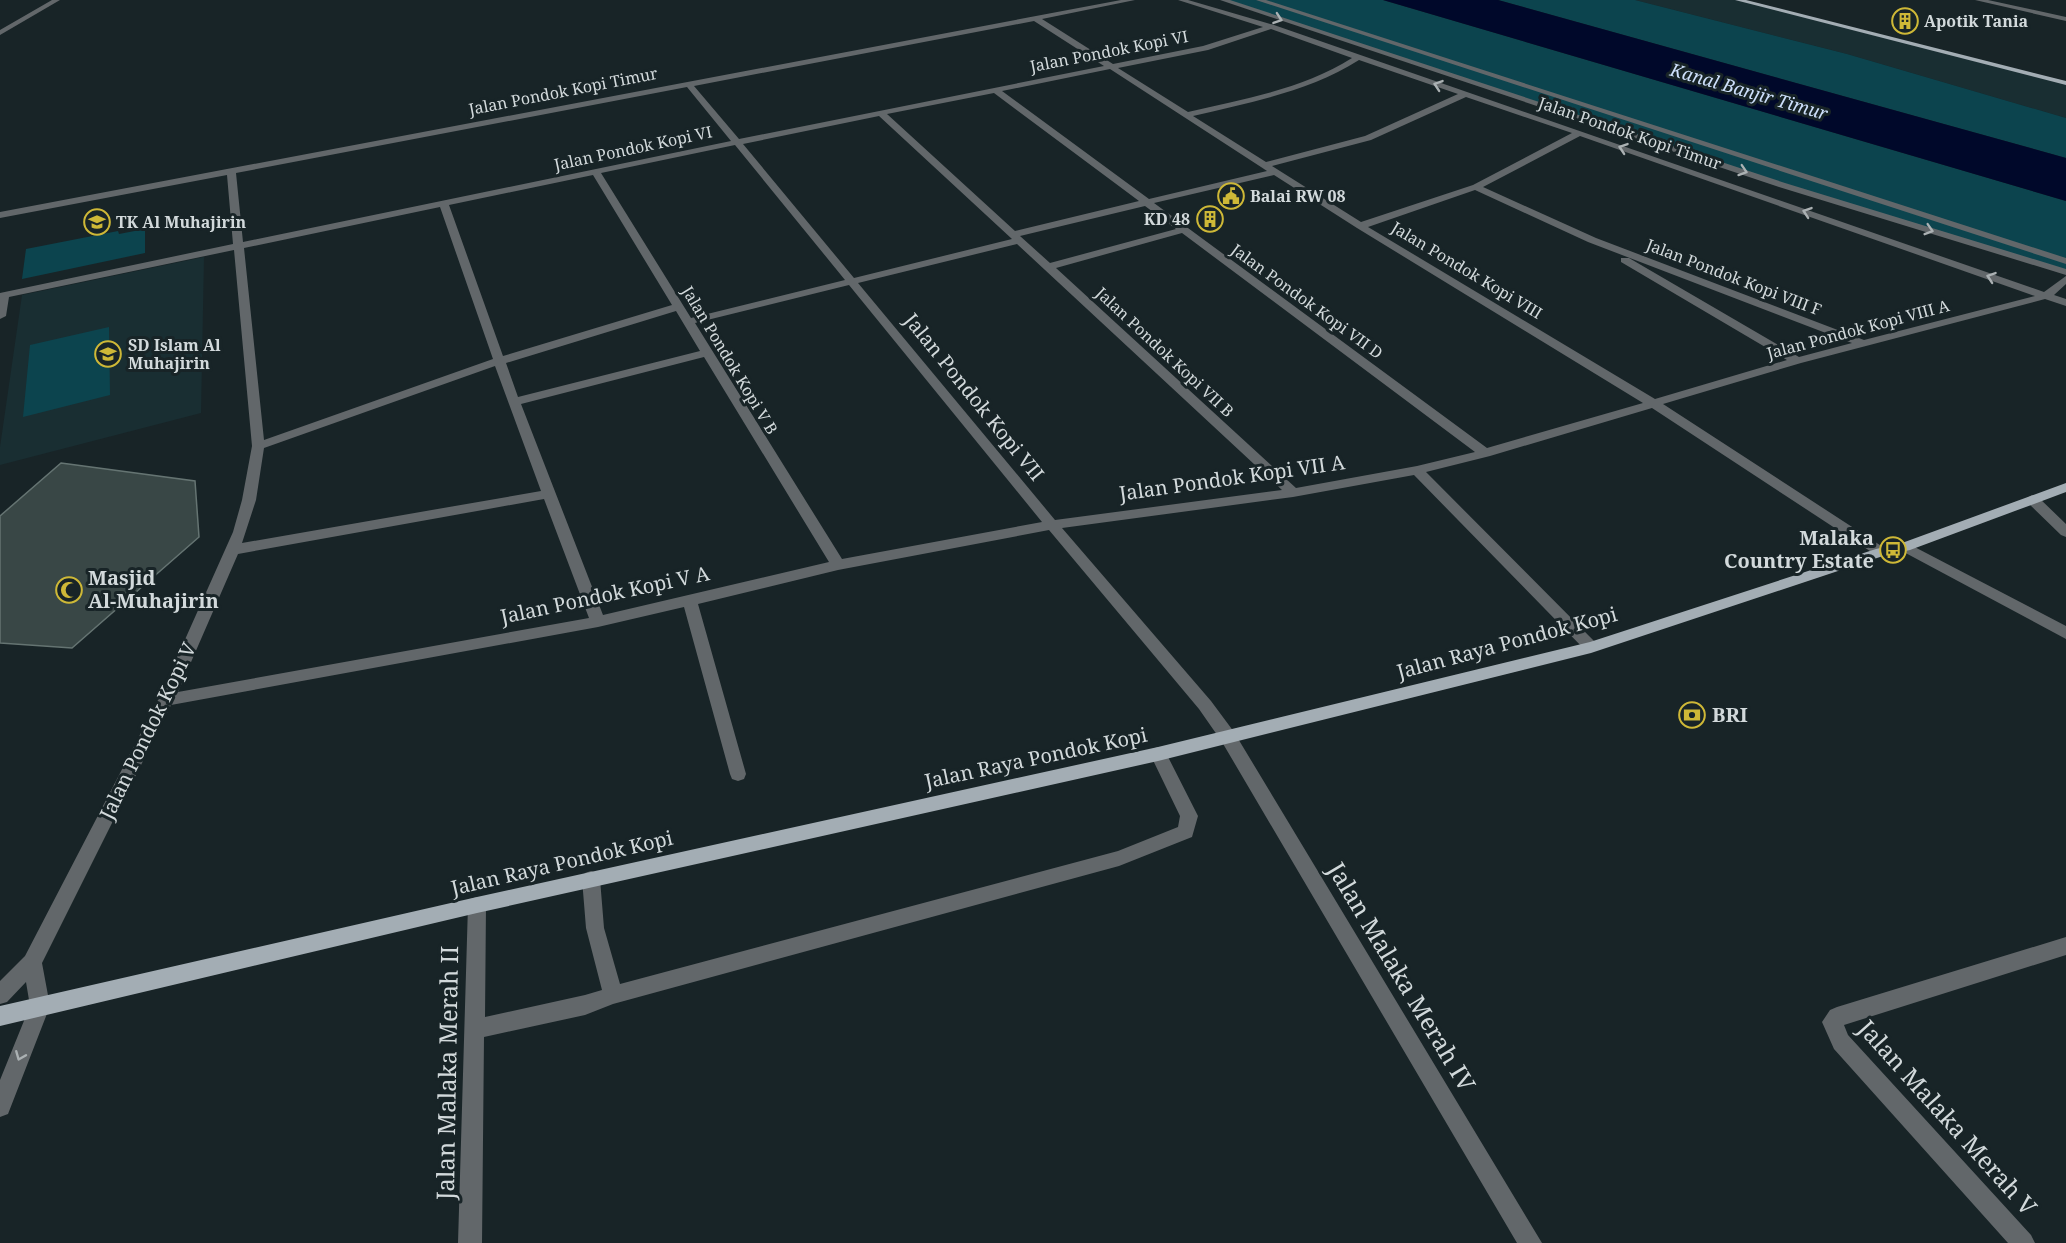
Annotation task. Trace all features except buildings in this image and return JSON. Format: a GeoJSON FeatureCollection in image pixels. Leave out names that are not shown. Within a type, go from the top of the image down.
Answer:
{"type":"FeatureCollection","features":[{"type":"Feature","properties":{"kind":"main road"},"geometry":{"type":"LineString","coordinates":[[1738,0],[2066,83]]}},
{"type":"Feature","properties":{"kind":"main road","name":"Jalan Raya Pondok Kopi"},"geometry":{"type":"LineString","coordinates":[[0,1016],[477,904],[1158,754],[1591,647],[1881,552],[1905,547],[2066,487]]}},
{"type":"Feature","properties":{"kind":"street"},"geometry":{"type":"LineString","coordinates":[[0,33],[57,0]]}},
{"type":"Feature","properties":{"kind":"street","name":"Jalan Pondok Kopi Timur"},"geometry":{"type":"LineString","coordinates":[[0,215],[1132,0]]}},
{"type":"Feature","properties":{"kind":"street","name":"Jalan Pondok Kopi Timur"},"geometry":{"type":"LineString","coordinates":[[1181,0],[1271,27],[1579,132],[2066,303]]}},
{"type":"Feature","properties":{"kind":"street","name":"Jalan Pondok Kopi Timur"},"geometry":{"type":"LineString","coordinates":[[1223,0],[1782,184],[2066,272]]}},
{"type":"Feature","properties":{"kind":"street"},"geometry":{"type":"LineString","coordinates":[[1259,0],[2066,261]]}},
{"type":"Feature","properties":{"kind":"street"},"geometry":{"type":"LineString","coordinates":[[1978,0],[2066,19]]}},
{"type":"Feature","properties":{"kind":"street","name":"Jalan Pondok Kopi VIII"},"geometry":{"type":"LineString","coordinates":[[1035,18],[1360,226],[1654,404],[1881,552]]}},
{"type":"Feature","properties":{"kind":"street","name":"Jalan Pondok Kopi VI"},"geometry":{"type":"LineString","coordinates":[[2,296],[595,171],[1205,48],[1271,27]]}},
{"type":"Feature","properties":{"kind":"street"},"geometry":{"type":"LineString","coordinates":[[1186,115],[1276,92],[1345,67],[1357,58]]}},
{"type":"Feature","properties":{"kind":"street","name":"Jalan Pondok Kopi VII"},"geometry":{"type":"LineString","coordinates":[[688,83],[1052,525],[1191,687],[1228,736]]}},
{"type":"Feature","properties":{"kind":"street","name":"Jalan Pondok Kopi VII D"},"geometry":{"type":"LineString","coordinates":[[994,89],[1485,453]]}},
{"type":"Feature","properties":{"kind":"street"},"geometry":{"type":"LineString","coordinates":[[1264,165],[1368,138],[1465,94]]}},
{"type":"Feature","properties":{"kind":"street","name":"Jalan Pondok Kopi VII B"},"geometry":{"type":"LineString","coordinates":[[881,113],[1293,493]]}},
{"type":"Feature","properties":{"kind":"street"},"geometry":{"type":"LineString","coordinates":[[1360,226],[1476,186],[1579,132]]}},
{"type":"Feature","properties":{"kind":"street","name":"Jalan Pondok Kopi V B"},"geometry":{"type":"LineString","coordinates":[[595,171],[705,353],[838,565]]}},
{"type":"Feature","properties":{"kind":"street","name":"Jalan Pondok Kopi V"},"geometry":{"type":"LineString","coordinates":[[0,995],[32,962],[166,700],[232,550],[249,500],[252,471],[258,446],[231,172]]}},
{"type":"Feature","properties":{"kind":"street"},"geometry":{"type":"LineString","coordinates":[[687,322],[853,281],[1144,201],[1274,172]]}},
{"type":"Feature","properties":{"kind":"street"},"geometry":{"type":"LineString","coordinates":[[1476,186],[1592,240],[1797,361]]}},
{"type":"Feature","properties":{"kind":"street"},"geometry":{"type":"LineString","coordinates":[[443,203],[514,402],[597,622]]}},
{"type":"Feature","properties":{"kind":"street"},"geometry":{"type":"LineString","coordinates":[[1048,267],[1182,230]]}},
{"type":"Feature","properties":{"kind":"street","name":"Jalan Pondok Kopi VIII F"},"geometry":{"type":"LineString","coordinates":[[1592,240],[1864,345]]}},
{"type":"Feature","properties":{"kind":"street"},"geometry":{"type":"LineString","coordinates":[[1672,288],[1694,278]]}},
{"type":"Feature","properties":{"kind":"street","name":"Jalan Pondok Kopi VIII A"},"geometry":{"type":"LineString","coordinates":[[1654,404],[1797,361],[2046,296],[2066,279]]}},
{"type":"Feature","properties":{"kind":"street"},"geometry":{"type":"LineString","coordinates":[[0,316],[2,296]]}},
{"type":"Feature","properties":{"kind":"street"},"geometry":{"type":"LineString","coordinates":[[258,446],[499,361],[678,307]]}},
{"type":"Feature","properties":{"kind":"street"},"geometry":{"type":"LineString","coordinates":[[514,402],[705,353]]}},
{"type":"Feature","properties":{"kind":"street","name":"Jalan Pondok Kopi VII A"},"geometry":{"type":"LineString","coordinates":[[1052,525],[1293,493],[1417,470],[1485,453],[1654,404]]}},
{"type":"Feature","properties":{"kind":"street"},"geometry":{"type":"LineString","coordinates":[[1417,470],[1591,647]]}},
{"type":"Feature","properties":{"kind":"street"},"geometry":{"type":"LineString","coordinates":[[232,550],[549,494]]}},
{"type":"Feature","properties":{"kind":"street"},"geometry":{"type":"LineString","coordinates":[[2032,499],[2066,532]]}},
{"type":"Feature","properties":{"kind":"street","name":"Jalan Pondok Kopi V A"},"geometry":{"type":"LineString","coordinates":[[166,700],[597,622],[838,565],[1052,525]]}},
{"type":"Feature","properties":{"kind":"street"},"geometry":{"type":"LineString","coordinates":[[1905,547],[2066,633]]}},
{"type":"Feature","properties":{"kind":"street"},"geometry":{"type":"LineString","coordinates":[[689,599],[738,774]]}},
{"type":"Feature","properties":{"kind":"street","name":"Jalan Malaka Merah IV"},"geometry":{"type":"LineString","coordinates":[[1228,736],[1530,1243]]}},
{"type":"Feature","properties":{"kind":"street"},"geometry":{"type":"LineString","coordinates":[[475,1029],[585,1005],[613,995],[1119,858],[1186,832],[1189,816],[1158,754]]}},
{"type":"Feature","properties":{"kind":"street"},"geometry":{"type":"LineString","coordinates":[[591,879],[595,928],[613,995]]}},
{"type":"Feature","properties":{"kind":"street","name":"Jalan Malaka Merah II"},"geometry":{"type":"LineString","coordinates":[[470,1243],[477,904]]}},
{"type":"Feature","properties":{"kind":"street","name":"Jalan Malaka Merah V"},"geometry":{"type":"LineString","coordinates":[[2024,1243],[1841,1042],[1832,1022],[1837,1017],[2066,946]]}},
{"type":"Feature","properties":{"kind":"street"},"geometry":{"type":"LineString","coordinates":[[0,1106],[40,1006],[32,962]]}},
{"type":"Feature","properties":{"kind":"shaded area"},"geometry":{"type":"Polygon","coordinates":[[[1223,0],[1383,0],[2066,201],[2066,272],[1782,185],[1223,0]]]}},
{"type":"Feature","properties":{"kind":"shaded area"},"geometry":{"type":"Polygon","coordinates":[[[1498,0],[1635,0],[1847,54],[2066,118],[2066,158],[1498,0]]]}},
{"type":"Feature","properties":{"kind":"shaded area"},"geometry":{"type":"Polygon","coordinates":[[[1635,0],[1738,0],[2066,83],[2066,118],[1847,54],[1635,0]]]}},
{"type":"Feature","properties":{"kind":"shaded area"},"geometry":{"type":"Polygon","coordinates":[[[145,229],[145,253],[22,279],[26,249],[118,231],[119,234],[145,229]]]}},
{"type":"Feature","properties":{"kind":"shaded area","name":"SD Islam Al Muhajirin"},"geometry":{"type":"Polygon","coordinates":[[[204,257],[201,413],[0,465],[0,447],[22,295],[204,257]]]}},
{"type":"Feature","properties":{"kind":"shaded area"},"geometry":{"type":"Polygon","coordinates":[[[109,327],[110,395],[23,417],[30,345],[109,327]]]}},
{"type":"Feature","properties":{"kind":"water","name":"Kanal Banjir Timur"},"geometry":{"type":"Polygon","coordinates":[[[1383,0],[1498,0],[2066,158],[2066,201],[1383,0]]]}},
{"type":"Feature","properties":{"kind":"place","name":"Apotik Tania"},"geometry":{"type":"Point","coordinates":[1905,21]}},
{"type":"Feature","properties":{"kind":"place","name":"Balai RW 08"},"geometry":{"type":"Point","coordinates":[1231,196]}},
{"type":"Feature","properties":{"kind":"place","name":"KD 48"},"geometry":{"type":"Point","coordinates":[1210,219]}},
{"type":"Feature","properties":{"kind":"place","name":"TK Al Muhajirin"},"geometry":{"type":"Point","coordinates":[97,222]}},
{"type":"Feature","properties":{"kind":"place","name":"SD Islam Al Muhajirin"},"geometry":{"type":"Point","coordinates":[108,354]}},
{"type":"Feature","properties":{"kind":"place","name":"Malaka Country Estate"},"geometry":{"type":"Point","coordinates":[1893,550]}},
{"type":"Feature","properties":{"kind":"place","name":"Masjid Al-Muhajirin"},"geometry":{"type":"Point","coordinates":[69,590]}},
{"type":"Feature","properties":{"kind":"place","name":"BRI"},"geometry":{"type":"Point","coordinates":[1692,715]}}]}
